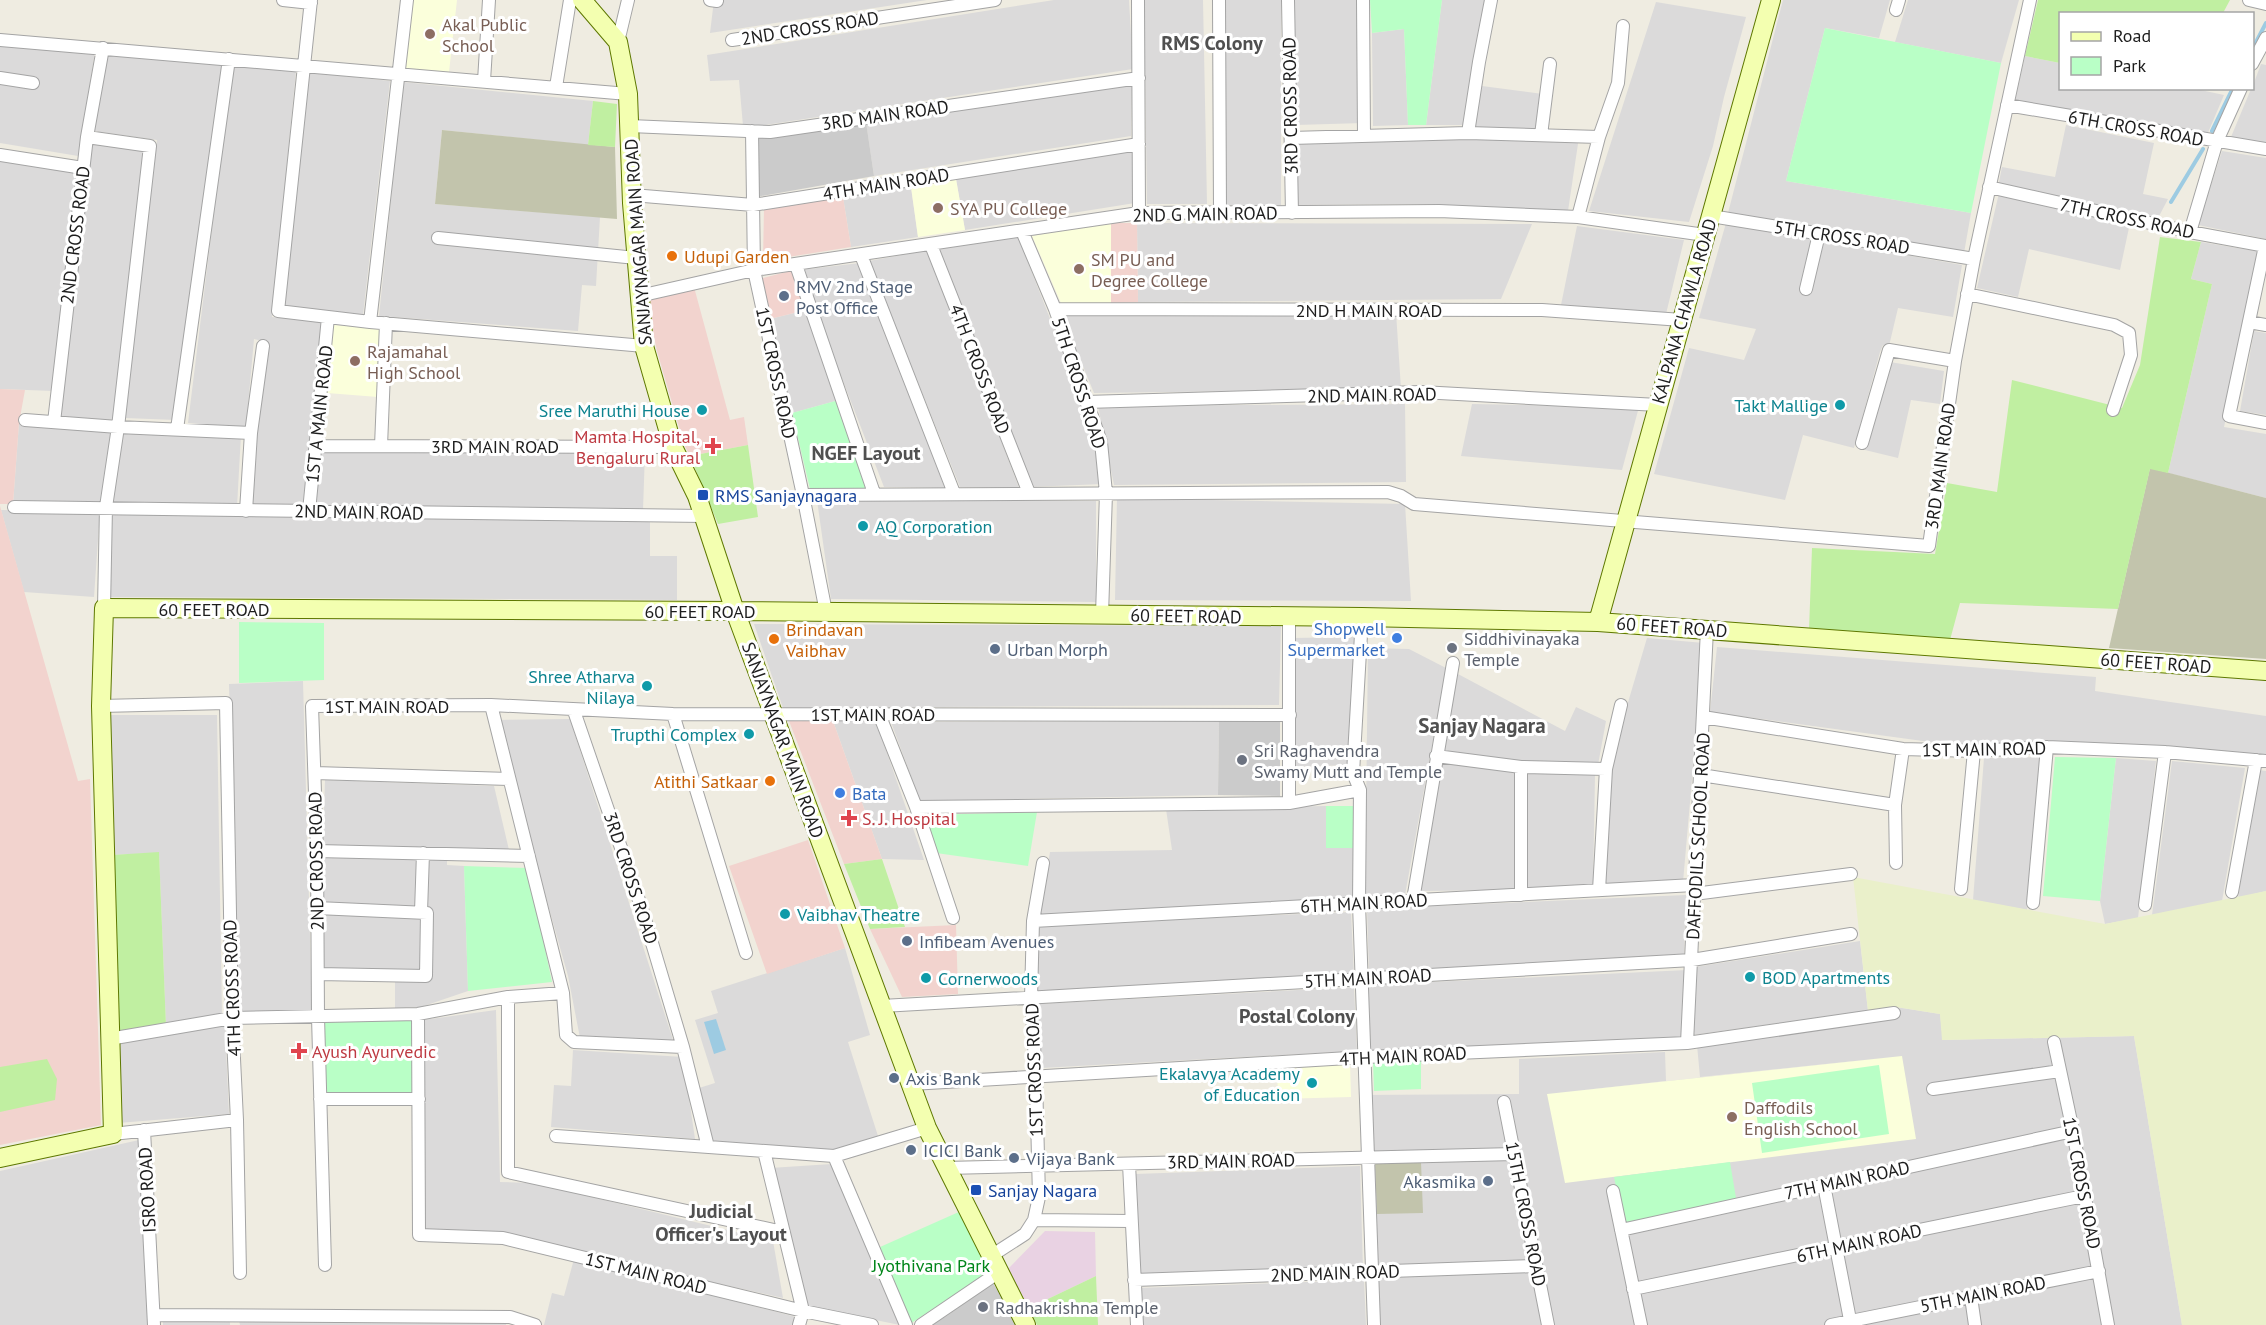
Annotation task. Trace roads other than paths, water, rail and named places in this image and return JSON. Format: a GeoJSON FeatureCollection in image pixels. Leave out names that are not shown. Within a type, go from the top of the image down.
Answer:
{"type":"FeatureCollection","features":[{"type":"Feature","properties":{"kind":"street"},"geometry":{"type":"LineString","coordinates":[[283,0],[311,1],[278,311],[328,318],[644,346]]}},
{"type":"Feature","properties":{"kind":"street"},"geometry":{"type":"LineString","coordinates":[[370,322],[407,0]]}},
{"type":"Feature","properties":{"kind":"street"},"geometry":{"type":"LineString","coordinates":[[484,81],[489,0]]}},
{"type":"Feature","properties":{"kind":"street"},"geometry":{"type":"LineString","coordinates":[[556,87],[570,0]]}},
{"type":"Feature","properties":{"kind":"street","name":"SANJAYNAGAR MAIN ROAD"},"geometry":{"type":"LineString","coordinates":[[582,0],[618,42],[628,94],[632,195],[644,346],[673,447],[694,488],[735,611],[927,1128],[1026,1325]]}},
{"type":"Feature","properties":{"kind":"street"},"geometry":{"type":"LineString","coordinates":[[618,42],[628,0]]}},
{"type":"Feature","properties":{"kind":"street","name":"2ND CROSS ROAD"},"geometry":{"type":"LineString","coordinates":[[732,40],[995,0]]}},
{"type":"Feature","properties":{"kind":"street"},"geometry":{"type":"LineString","coordinates":[[1138,0],[1139,213]]}},
{"type":"Feature","properties":{"kind":"street"},"geometry":{"type":"LineString","coordinates":[[1219,0],[1220,212]]}},
{"type":"Feature","properties":{"kind":"street","name":"3RD CROSS ROAD"},"geometry":{"type":"LineString","coordinates":[[1288,0],[1292,213]]}},
{"type":"Feature","properties":{"kind":"street"},"geometry":{"type":"LineString","coordinates":[[1363,0],[1364,136]]}},
{"type":"Feature","properties":{"kind":"street"},"geometry":{"type":"LineString","coordinates":[[1468,133],[1491,0]]}},
{"type":"Feature","properties":{"kind":"street","name":"KALPANA CHAWLA ROAD"},"geometry":{"type":"LineString","coordinates":[[1598,622],[1771,0]]}},
{"type":"Feature","properties":{"kind":"street","name":"3RD MAIN ROAD"},"geometry":{"type":"LineString","coordinates":[[803,495],[1388,492],[1401,496],[1414,504],[1929,546],[1955,361],[1967,294],[2030,0]]}},
{"type":"Feature","properties":{"kind":"street"},"geometry":{"type":"LineString","coordinates":[[2249,0],[2266,4]]}},
{"type":"Feature","properties":{"kind":"street"},"geometry":{"type":"LineString","coordinates":[[1578,218],[1599,137],[1618,83],[1623,26]]}},
{"type":"Feature","properties":{"kind":"street"},"geometry":{"type":"LineString","coordinates":[[2258,58],[2266,38]]}},
{"type":"Feature","properties":{"kind":"street"},"geometry":{"type":"LineString","coordinates":[[0,40],[628,94]]}},
{"type":"Feature","properties":{"kind":"street","name":"2ND CROSS ROAD"},"geometry":{"type":"LineString","coordinates":[[54,422],[87,136],[103,48]]}},
{"type":"Feature","properties":{"kind":"street"},"geometry":{"type":"LineString","coordinates":[[177,429],[229,59]]}},
{"type":"Feature","properties":{"kind":"street"},"geometry":{"type":"LineString","coordinates":[[1541,135],[1550,64]]}},
{"type":"Feature","properties":{"kind":"street"},"geometry":{"type":"LineString","coordinates":[[0,78],[33,83]]}},
{"type":"Feature","properties":{"kind":"street","name":"3RD MAIN ROAD"},"geometry":{"type":"LineString","coordinates":[[630,126],[771,132],[1139,78]]}},
{"type":"Feature","properties":{"kind":"street"},"geometry":{"type":"LineString","coordinates":[[2190,232],[2217,141],[2240,90]]}},
{"type":"Feature","properties":{"kind":"street","name":"6TH CROSS ROAD"},"geometry":{"type":"LineString","coordinates":[[2007,105],[2266,149]]}},
{"type":"Feature","properties":{"kind":"street","name":"1ST CROSS ROAD"},"geometry":{"type":"LineString","coordinates":[[752,131],[754,270],[826,612]]}},
{"type":"Feature","properties":{"kind":"street"},"geometry":{"type":"LineString","coordinates":[[1291,138],[1468,133],[1599,137]]}},
{"type":"Feature","properties":{"kind":"street"},"geometry":{"type":"LineString","coordinates":[[87,136],[150,146],[118,427],[106,507],[101,706],[113,1134]]}},
{"type":"Feature","properties":{"kind":"street","name":"4TH MAIN ROAD"},"geometry":{"type":"LineString","coordinates":[[632,195],[753,205],[1139,144]]}},
{"type":"Feature","properties":{"kind":"street"},"geometry":{"type":"LineString","coordinates":[[0,155],[83,168]]}},
{"type":"Feature","properties":{"kind":"street","name":"7TH CROSS ROAD"},"geometry":{"type":"LineString","coordinates":[[1989,187],[2190,232],[2266,246]]}},
{"type":"Feature","properties":{"kind":"street","name":"2ND G MAIN ROAD"},"geometry":{"type":"LineString","coordinates":[[639,296],[754,270],[1139,213],[1439,211],[1578,218],[1706,235]]}},
{"type":"Feature","properties":{"kind":"street","name":"5TH CROSS ROAD"},"geometry":{"type":"LineString","coordinates":[[1711,216],[1974,259]]}},
{"type":"Feature","properties":{"kind":"street","name":"5TH CROSS ROAD"},"geometry":{"type":"LineString","coordinates":[[1022,231],[1055,309],[1101,442],[1106,493],[1102,615]]}},
{"type":"Feature","properties":{"kind":"street"},"geometry":{"type":"LineString","coordinates":[[1806,289],[1820,234]]}},
{"type":"Feature","properties":{"kind":"street"},"geometry":{"type":"LineString","coordinates":[[438,238],[636,258]]}},
{"type":"Feature","properties":{"kind":"street","name":"4TH CROSS ROAD"},"geometry":{"type":"LineString","coordinates":[[931,244],[1029,493]]}},
{"type":"Feature","properties":{"kind":"street"},"geometry":{"type":"LineString","coordinates":[[2266,246],[2229,416],[2266,423]]}},
{"type":"Feature","properties":{"kind":"street"},"geometry":{"type":"LineString","coordinates":[[861,255],[954,493]]}},
{"type":"Feature","properties":{"kind":"street"},"geometry":{"type":"LineString","coordinates":[[796,265],[874,493]]}},
{"type":"Feature","properties":{"kind":"street"},"geometry":{"type":"LineString","coordinates":[[1967,294],[2114,325],[2129,333],[2131,356],[2113,410]]}},
{"type":"Feature","properties":{"kind":"street","name":"2ND H MAIN ROAD"},"geometry":{"type":"LineString","coordinates":[[1055,309],[1542,310],[1682,320]]}},
{"type":"Feature","properties":{"kind":"street","name":"1ST A MAIN ROAD"},"geometry":{"type":"LineString","coordinates":[[309,511],[328,318]]}},
{"type":"Feature","properties":{"kind":"street"},"geometry":{"type":"LineString","coordinates":[[2249,322],[2266,325]]}},
{"type":"Feature","properties":{"kind":"street"},"geometry":{"type":"LineString","coordinates":[[381,446],[386,323]]}},
{"type":"Feature","properties":{"kind":"street"},"geometry":{"type":"LineString","coordinates":[[246,511],[251,433],[263,346]]}},
{"type":"Feature","properties":{"kind":"street"},"geometry":{"type":"LineString","coordinates":[[1862,443],[1889,350],[1955,361]]}},
{"type":"Feature","properties":{"kind":"street","name":"2ND MAIN ROAD"},"geometry":{"type":"LineString","coordinates":[[1086,402],[1421,392],[1658,405]]}},
{"type":"Feature","properties":{"kind":"street"},"geometry":{"type":"LineString","coordinates":[[24,420],[251,433]]}},
{"type":"Feature","properties":{"kind":"street","name":"3RD MAIN ROAD"},"geometry":{"type":"LineString","coordinates":[[316,446],[673,447]]}},
{"type":"Feature","properties":{"kind":"street","name":"2ND MAIN ROAD"},"geometry":{"type":"LineString","coordinates":[[14,507],[704,516]]}},
{"type":"Feature","properties":{"kind":"street","name":"60 FEET ROAD"},"geometry":{"type":"LineString","coordinates":[[104,608],[1289,616],[1598,622],[2266,671]]}},
{"type":"Feature","properties":{"kind":"street"},"geometry":{"type":"LineString","coordinates":[[1289,616],[1289,803]]}},
{"type":"Feature","properties":{"kind":"street"},"geometry":{"type":"LineString","coordinates":[[1362,617],[1353,774],[1360,790],[1359,904],[1374,1325]]}},
{"type":"Feature","properties":{"kind":"street","name":"DAFFODILS SCHOOL ROAD"},"geometry":{"type":"LineString","coordinates":[[1687,1043],[1707,629]]}},
{"type":"Feature","properties":{"kind":"street"},"geometry":{"type":"LineString","coordinates":[[1413,900],[1453,663]]}},
{"type":"Feature","properties":{"kind":"street","name":"4TH CROSS ROAD"},"geometry":{"type":"LineString","coordinates":[[101,706],[226,703],[240,1273]]}},
{"type":"Feature","properties":{"kind":"street"},"geometry":{"type":"LineString","coordinates":[[491,705],[563,993],[566,1035],[574,1042],[683,1047],[708,1147]]}},
{"type":"Feature","properties":{"kind":"street","name":"1ST MAIN ROAD"},"geometry":{"type":"LineString","coordinates":[[312,706],[491,705],[574,711],[774,715],[1290,715]]}},
{"type":"Feature","properties":{"kind":"street"},"geometry":{"type":"LineString","coordinates":[[1599,890],[1606,769],[1621,705]]}},
{"type":"Feature","properties":{"kind":"street","name":"2ND CROSS ROAD"},"geometry":{"type":"LineString","coordinates":[[312,706],[317,851],[318,1017]]}},
{"type":"Feature","properties":{"kind":"street","name":"3RD CROSS ROAD"},"geometry":{"type":"LineString","coordinates":[[574,711],[641,906],[683,1047]]}},
{"type":"Feature","properties":{"kind":"street"},"geometry":{"type":"LineString","coordinates":[[673,714],[747,953]]}},
{"type":"Feature","properties":{"kind":"street"},"geometry":{"type":"LineString","coordinates":[[879,714],[916,807],[953,918]]}},
{"type":"Feature","properties":{"kind":"street","name":"1ST MAIN ROAD"},"geometry":{"type":"LineString","coordinates":[[1703,717],[1903,749],[1974,752],[2048,747],[2165,752],[2261,761]]}},
{"type":"Feature","properties":{"kind":"street"},"geometry":{"type":"LineString","coordinates":[[2033,903],[2048,747]]}},
{"type":"Feature","properties":{"kind":"street"},"geometry":{"type":"LineString","coordinates":[[1896,863],[1895,805],[1903,749]]}},
{"type":"Feature","properties":{"kind":"street"},"geometry":{"type":"LineString","coordinates":[[1961,889],[1974,752]]}},
{"type":"Feature","properties":{"kind":"street"},"geometry":{"type":"LineString","coordinates":[[2145,905],[2165,752]]}},
{"type":"Feature","properties":{"kind":"street"},"geometry":{"type":"LineString","coordinates":[[1436,756],[1521,768],[1606,769]]}},
{"type":"Feature","properties":{"kind":"street"},"geometry":{"type":"LineString","coordinates":[[2232,892],[2261,761]]}},
{"type":"Feature","properties":{"kind":"street"},"geometry":{"type":"LineString","coordinates":[[1521,768],[1521,895]]}},
{"type":"Feature","properties":{"kind":"street"},"geometry":{"type":"LineString","coordinates":[[315,773],[509,780]]}},
{"type":"Feature","properties":{"kind":"street"},"geometry":{"type":"LineString","coordinates":[[1701,775],[1895,805]]}},
{"type":"Feature","properties":{"kind":"street"},"geometry":{"type":"LineString","coordinates":[[916,807],[1289,803],[1360,790]]}},
{"type":"Feature","properties":{"kind":"street"},"geometry":{"type":"LineString","coordinates":[[317,851],[528,856]]}},
{"type":"Feature","properties":{"kind":"street"},"geometry":{"type":"LineString","coordinates":[[421,912],[423,853]]}},
{"type":"Feature","properties":{"kind":"street","name":"1ST CROSS ROAD"},"geometry":{"type":"LineString","coordinates":[[1034,1220],[1039,1197],[1036,1077],[1031,998],[1033,921],[1043,863]]}},
{"type":"Feature","properties":{"kind":"street","name":"6TH MAIN ROAD"},"geometry":{"type":"LineString","coordinates":[[1033,921],[1599,890],[1694,890],[1851,874]]}},
{"type":"Feature","properties":{"kind":"street"},"geometry":{"type":"LineString","coordinates":[[318,908],[427,913],[426,976],[318,974]]}},
{"type":"Feature","properties":{"kind":"street","name":"5TH MAIN ROAD"},"geometry":{"type":"LineString","coordinates":[[882,1006],[1692,960],[1851,934]]}},
{"type":"Feature","properties":{"kind":"street"},"geometry":{"type":"LineString","coordinates":[[109,1038],[232,1018],[418,1014],[508,997],[563,993]]}},
{"type":"Feature","properties":{"kind":"street"},"geometry":{"type":"LineString","coordinates":[[508,997],[508,1172],[783,1232]]}},
{"type":"Feature","properties":{"kind":"street","name":"4TH MAIN ROAD"},"geometry":{"type":"LineString","coordinates":[[911,1084],[1365,1057],[1687,1043],[1894,1013]]}},
{"type":"Feature","properties":{"kind":"street"},"geometry":{"type":"LineString","coordinates":[[320,1099],[419,1099],[418,1014]]}},
{"type":"Feature","properties":{"kind":"street"},"geometry":{"type":"LineString","coordinates":[[318,1017],[325,1265]]}},
{"type":"Feature","properties":{"kind":"street","name":"1ST CROSS ROAD"},"geometry":{"type":"LineString","coordinates":[[2054,1042],[2073,1131],[2108,1325]]}},
{"type":"Feature","properties":{"kind":"street"},"geometry":{"type":"LineString","coordinates":[[1933,1089],[2060,1071]]}},
{"type":"Feature","properties":{"kind":"street","name":"1ST MAIN ROAD"},"geometry":{"type":"LineString","coordinates":[[419,1099],[419,1236],[503,1238],[802,1311],[872,1325]]}},
{"type":"Feature","properties":{"kind":"street","name":"15TH CROSS ROAD"},"geometry":{"type":"LineString","coordinates":[[1504,1102],[1548,1325]]}},
{"type":"Feature","properties":{"kind":"street"},"geometry":{"type":"LineString","coordinates":[[144,1130],[237,1120]]}},
{"type":"Feature","properties":{"kind":"street"},"geometry":{"type":"LineString","coordinates":[[556,1136],[834,1156],[927,1128]]}},
{"type":"Feature","properties":{"kind":"street","name":"ISRO ROAD"},"geometry":{"type":"LineString","coordinates":[[0,1158],[113,1134],[144,1130],[154,1320]]}},
{"type":"Feature","properties":{"kind":"street","name":"7TH MAIN ROAD"},"geometry":{"type":"LineString","coordinates":[[1621,1230],[2073,1131]]}},
{"type":"Feature","properties":{"kind":"street"},"geometry":{"type":"LineString","coordinates":[[764,1151],[802,1311],[799,1325]]}},
{"type":"Feature","properties":{"kind":"street","name":"3RD MAIN ROAD"},"geometry":{"type":"LineString","coordinates":[[948,1168],[1514,1154]]}},
{"type":"Feature","properties":{"kind":"street"},"geometry":{"type":"LineString","coordinates":[[834,1156],[906,1325]]}},
{"type":"Feature","properties":{"kind":"street"},"geometry":{"type":"LineString","coordinates":[[1129,1164],[1137,1325]]}},
{"type":"Feature","properties":{"kind":"street"},"geometry":{"type":"LineString","coordinates":[[1824,1185],[1851,1323]]}},
{"type":"Feature","properties":{"kind":"street"},"geometry":{"type":"LineString","coordinates":[[1613,1191],[1641,1325]]}},
{"type":"Feature","properties":{"kind":"street","name":"6TH MAIN ROAD"},"geometry":{"type":"LineString","coordinates":[[1633,1289],[2084,1196]]}},
{"type":"Feature","properties":{"kind":"street"},"geometry":{"type":"LineString","coordinates":[[921,1325],[995,1264],[1025,1234],[1034,1220],[1131,1221]]}},
{"type":"Feature","properties":{"kind":"street","name":"2ND MAIN ROAD"},"geometry":{"type":"LineString","coordinates":[[1134,1280],[1536,1266]]}},
{"type":"Feature","properties":{"kind":"street","name":"5TH MAIN ROAD"},"geometry":{"type":"LineString","coordinates":[[1831,1325],[1851,1323],[2099,1271]]}},
{"type":"Feature","properties":{"kind":"street"},"geometry":{"type":"LineString","coordinates":[[1971,1297],[1975,1325]]}},
{"type":"Feature","properties":{"kind":"street"},"geometry":{"type":"LineString","coordinates":[[154,1320],[510,1321],[535,1325]]}},
{"type":"Feature","properties":{"kind":"water"},"geometry":{"type":"Polygon","coordinates":[[[716,1019],[726,1050],[714,1054],[704,1022],[716,1019]]]}},
{"type":"Feature","properties":{"kind":"waterway"},"geometry":{"type":"LineString","coordinates":[[2254,46],[2266,23]]}},
{"type":"Feature","properties":{"kind":"waterway"},"geometry":{"type":"LineString","coordinates":[[2212,131],[2232,90]]}},
{"type":"Feature","properties":{"kind":"waterway"},"geometry":{"type":"LineString","coordinates":[[2171,202],[2203,149]]}},
{"type":"Feature","properties":{"kind":"place","name":"Akal Public School"},"geometry":{"type":"Point","coordinates":[430,34]}},
{"type":"Feature","properties":{"kind":"place","name":"SYA PU College"},"geometry":{"type":"Point","coordinates":[938,208]}},
{"type":"Feature","properties":{"kind":"place","name":"Udupi Garden"},"geometry":{"type":"Point","coordinates":[672,256]}},
{"type":"Feature","properties":{"kind":"place","name":"SM PU and Degree College"},"geometry":{"type":"Point","coordinates":[1079,269]}},
{"type":"Feature","properties":{"kind":"place","name":"RMV 2nd Stage Post Office"},"geometry":{"type":"Point","coordinates":[784,296]}},
{"type":"Feature","properties":{"kind":"place","name":"Rajamahal High School"},"geometry":{"type":"Point","coordinates":[355,361]}},
{"type":"Feature","properties":{"kind":"place","name":"Takt Mallige"},"geometry":{"type":"Point","coordinates":[1840,405]}},
{"type":"Feature","properties":{"kind":"place","name":"Sree Maruthi House"},"geometry":{"type":"Point","coordinates":[702,410]}},
{"type":"Feature","properties":{"kind":"place","name":"Mamta Hospital, Bengaluru Rural"},"geometry":{"type":"Point","coordinates":[713,446]}},
{"type":"Feature","properties":{"kind":"place","name":"RMS Sanjaynagara"},"geometry":{"type":"Point","coordinates":[703,495]}},
{"type":"Feature","properties":{"kind":"place","name":"AQ Corporation"},"geometry":{"type":"Point","coordinates":[863,526]}},
{"type":"Feature","properties":{"kind":"place","name":"Shopwell Supermarket"},"geometry":{"type":"Point","coordinates":[1397,638]}},
{"type":"Feature","properties":{"kind":"place","name":"Brindavan Vaibhav"},"geometry":{"type":"Point","coordinates":[774,639]}},
{"type":"Feature","properties":{"kind":"place","name":"Siddhivinayaka Temple"},"geometry":{"type":"Point","coordinates":[1452,648]}},
{"type":"Feature","properties":{"kind":"place","name":"Urban Morph"},"geometry":{"type":"Point","coordinates":[995,649]}},
{"type":"Feature","properties":{"kind":"place","name":"Shree Atharva Nilaya"},"geometry":{"type":"Point","coordinates":[647,686]}},
{"type":"Feature","properties":{"kind":"place","name":"Trupthi Complex"},"geometry":{"type":"Point","coordinates":[749,734]}},
{"type":"Feature","properties":{"kind":"place","name":"Sri Raghavendra Swamy Mutt and Temple"},"geometry":{"type":"Point","coordinates":[1242,760]}},
{"type":"Feature","properties":{"kind":"place","name":"Atithi Satkaar"},"geometry":{"type":"Point","coordinates":[770,781]}},
{"type":"Feature","properties":{"kind":"place","name":"Bata"},"geometry":{"type":"Point","coordinates":[840,793]}},
{"type":"Feature","properties":{"kind":"place","name":"S. J. Hospital"},"geometry":{"type":"Point","coordinates":[849,818]}},
{"type":"Feature","properties":{"kind":"place","name":"Vaibhav Theatre"},"geometry":{"type":"Point","coordinates":[785,914]}},
{"type":"Feature","properties":{"kind":"place","name":"Infibeam Avenues"},"geometry":{"type":"Point","coordinates":[907,941]}},
{"type":"Feature","properties":{"kind":"place","name":"BOD Apartments"},"geometry":{"type":"Point","coordinates":[1750,977]}},
{"type":"Feature","properties":{"kind":"place","name":"Cornerwoods"},"geometry":{"type":"Point","coordinates":[926,978]}},
{"type":"Feature","properties":{"kind":"place","name":"Ayush Ayurvedic"},"geometry":{"type":"Point","coordinates":[299,1051]}},
{"type":"Feature","properties":{"kind":"place","name":"Axis Bank"},"geometry":{"type":"Point","coordinates":[894,1078]}},
{"type":"Feature","properties":{"kind":"place","name":"Ekalavya Academy of Education"},"geometry":{"type":"Point","coordinates":[1312,1083]}},
{"type":"Feature","properties":{"kind":"place","name":"Daffodils English School"},"geometry":{"type":"Point","coordinates":[1732,1117]}},
{"type":"Feature","properties":{"kind":"place","name":"ICICI Bank"},"geometry":{"type":"Point","coordinates":[911,1150]}},
{"type":"Feature","properties":{"kind":"place","name":"Vijaya Bank"},"geometry":{"type":"Point","coordinates":[1014,1158]}},
{"type":"Feature","properties":{"kind":"place","name":"Akasmika"},"geometry":{"type":"Point","coordinates":[1488,1181]}},
{"type":"Feature","properties":{"kind":"place","name":"Sanjay Nagara"},"geometry":{"type":"Point","coordinates":[976,1190]}},
{"type":"Feature","properties":{"kind":"place","name":"Radhakrishna Temple"},"geometry":{"type":"Point","coordinates":[983,1307]}},
{"type":"Feature","properties":{"kind":"district","name":"RMS Colony"},"geometry":{"type":"Point","coordinates":[1212,43]}},
{"type":"Feature","properties":{"kind":"district","name":"NGEF Layout"},"geometry":{"type":"Point","coordinates":[866,453]}},
{"type":"Feature","properties":{"kind":"district","name":"Sanjay Nagara"},"geometry":{"type":"Point","coordinates":[1482,725]}},
{"type":"Feature","properties":{"kind":"district","name":"Postal Colony"},"geometry":{"type":"Point","coordinates":[1297,1016]}},
{"type":"Feature","properties":{"kind":"district","name":"Judicial Officer's Layout"},"geometry":{"type":"Point","coordinates":[721,1222]}},
{"type":"Feature","properties":{"kind":"park label","name":"Jyothivana Park"},"geometry":{"type":"Point","coordinates":[931,1265]}}]}
